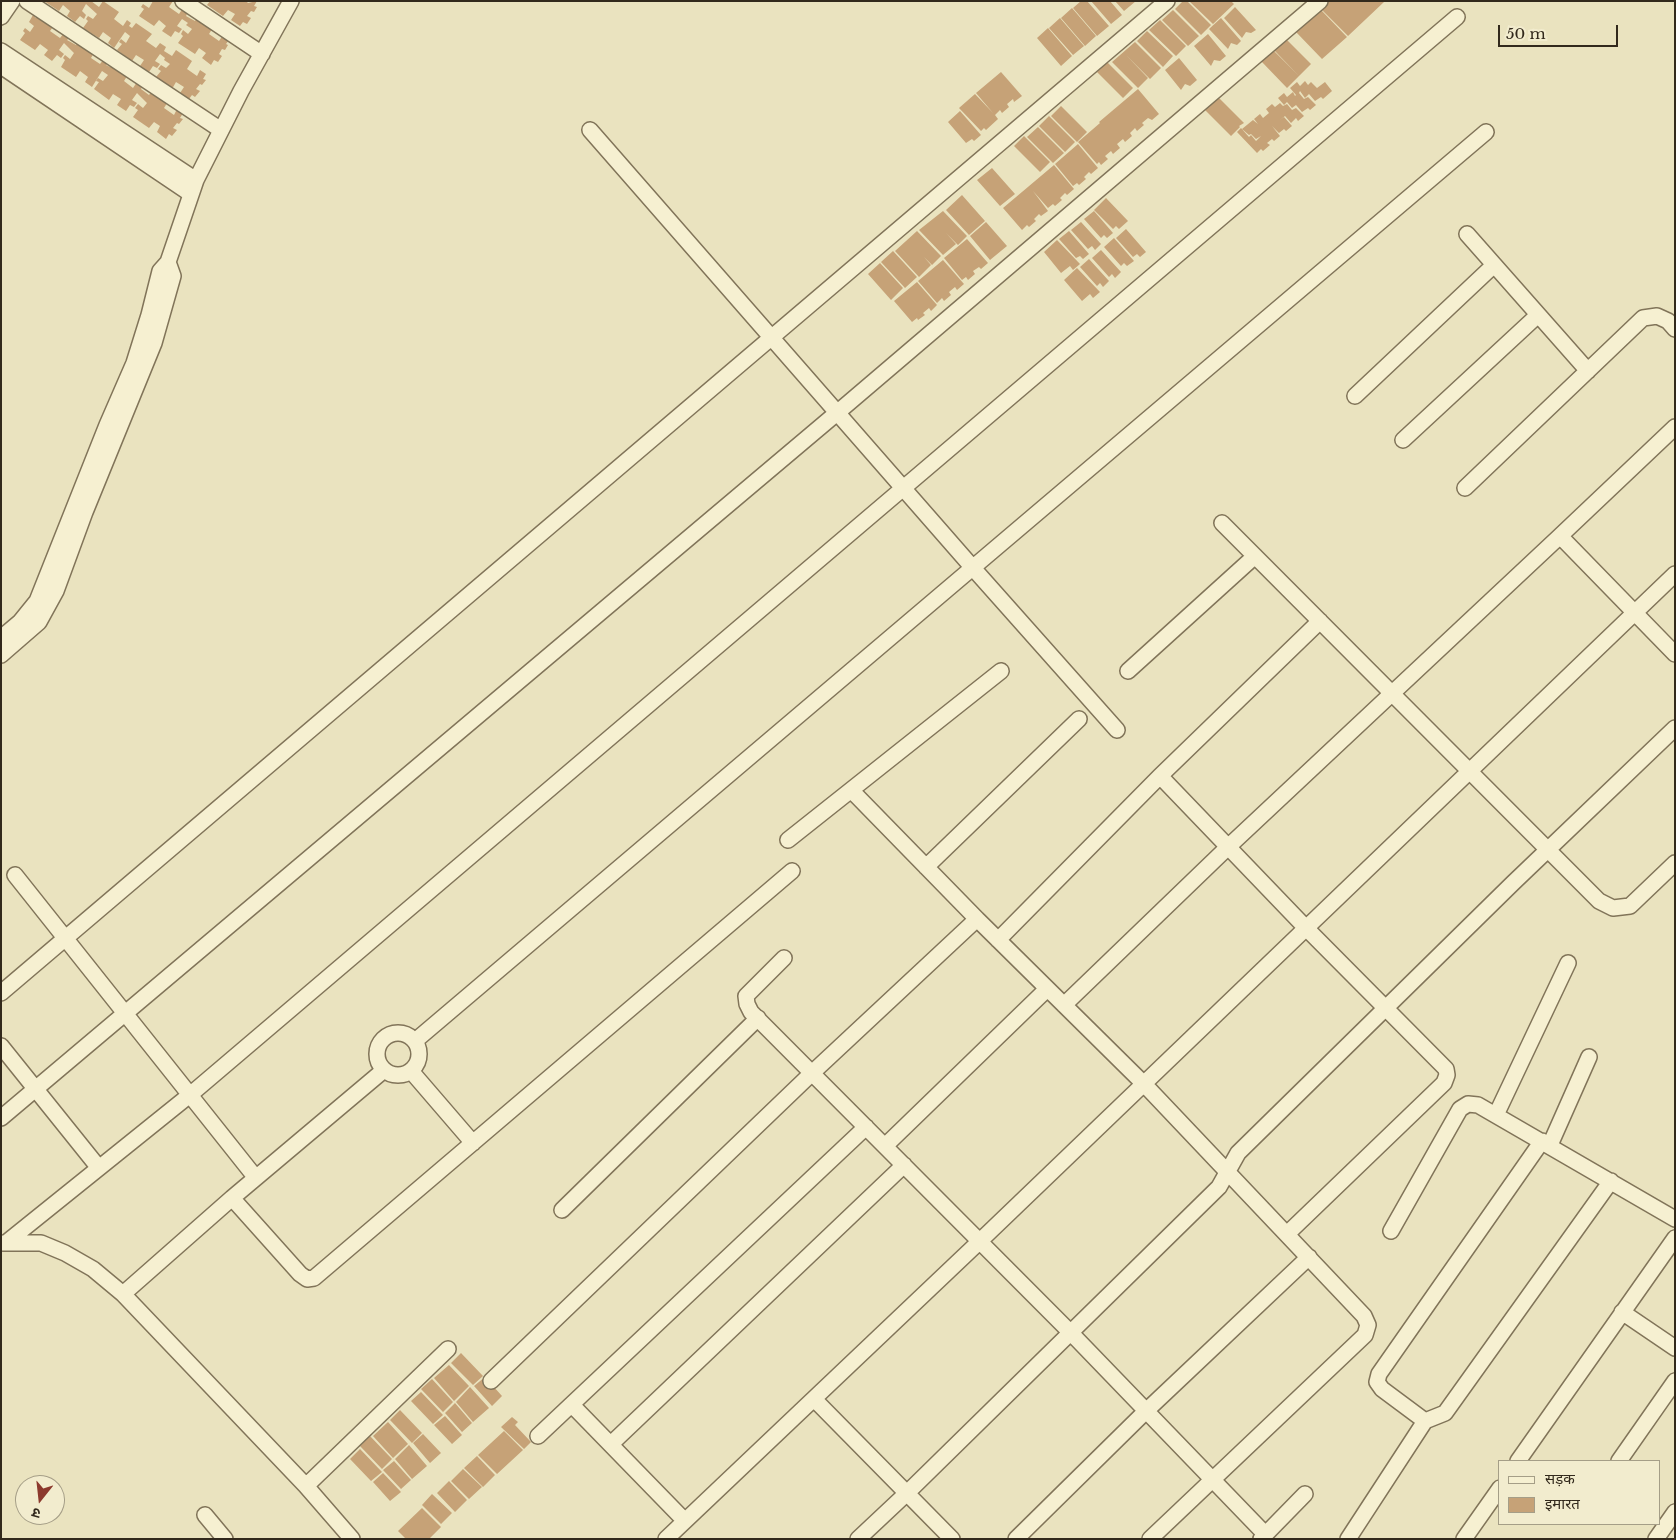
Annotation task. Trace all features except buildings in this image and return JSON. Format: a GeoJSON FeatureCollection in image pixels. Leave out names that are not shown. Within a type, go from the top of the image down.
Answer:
{"type":"FeatureCollection","features":[{"type":"Feature","properties":{"kind":"street"},"geometry":{"type":"LineString","coordinates":[[1,17],[12,1]]}},
{"type":"Feature","properties":{"kind":"street"},"geometry":{"type":"LineString","coordinates":[[27,1],[221,130]]}},
{"type":"Feature","properties":{"kind":"street"},"geometry":{"type":"LineString","coordinates":[[184,1],[262,54]]}},
{"type":"Feature","properties":{"kind":"street"},"geometry":{"type":"LineString","coordinates":[[1,638],[20,622],[37,601],[134,363],[160,271],[168,262],[193,187],[221,130],[291,1]]}},
{"type":"Feature","properties":{"kind":"street"},"geometry":{"type":"LineString","coordinates":[[1,993],[1168,1]]}},
{"type":"Feature","properties":{"kind":"street"},"geometry":{"type":"LineString","coordinates":[[1,1118],[838,412],[1320,1]]}},
{"type":"Feature","properties":{"kind":"street"},"geometry":{"type":"LineString","coordinates":[[4,1243],[191,1094],[1457,17]]}},
{"type":"Feature","properties":{"kind":"street"},"geometry":{"type":"LineString","coordinates":[[1,51],[193,187]]}},
{"type":"Feature","properties":{"kind":"street"},"geometry":{"type":"LineString","coordinates":[[1,66],[193,187]]}},
{"type":"Feature","properties":{"kind":"street"},"geometry":{"type":"LineString","coordinates":[[590,130],[1117,730]]}},
{"type":"Feature","properties":{"kind":"street"},"geometry":{"type":"LineString","coordinates":[[415,1041],[1486,132]]}},
{"type":"Feature","properties":{"kind":"street"},"geometry":{"type":"LineString","coordinates":[[1466,234],[1588,371]]}},
{"type":"Feature","properties":{"kind":"street"},"geometry":{"type":"LineString","coordinates":[[1,655],[39,622],[56,591],[154,343],[173,276],[168,262]]}},
{"type":"Feature","properties":{"kind":"street"},"geometry":{"type":"LineString","coordinates":[[1355,396],[1494,265]]}},
{"type":"Feature","properties":{"kind":"street"},"geometry":{"type":"LineString","coordinates":[[1403,440],[1538,315]]}},
{"type":"Feature","properties":{"kind":"street"},"geometry":{"type":"LineString","coordinates":[[1465,488],[1643,318],[1657,316],[1668,322],[1675,329]]}},
{"type":"Feature","properties":{"kind":"street"},"geometry":{"type":"LineString","coordinates":[[1064,1005],[1228,847],[1675,427]]}},
{"type":"Feature","properties":{"kind":"street"},"geometry":{"type":"LineString","coordinates":[[1222,523],[1599,901],[1613,908],[1630,906],[1675,862]]}},
{"type":"Feature","properties":{"kind":"street"},"geometry":{"type":"LineString","coordinates":[[1560,536],[1675,654]]}},
{"type":"Feature","properties":{"kind":"street"},"geometry":{"type":"LineString","coordinates":[[1128,671],[1256,556]]}},
{"type":"Feature","properties":{"kind":"street"},"geometry":{"type":"LineString","coordinates":[[666,1539],[980,1241],[1675,574]]}},
{"type":"Feature","properties":{"kind":"street"},"geometry":{"type":"LineString","coordinates":[[998,940],[1160,776],[1320,621]]}},
{"type":"Feature","properties":{"kind":"street"},"geometry":{"type":"LineString","coordinates":[[788,840],[1001,670]]}},
{"type":"Feature","properties":{"kind":"street"},"geometry":{"type":"LineString","coordinates":[[926,867],[1079,719]]}},
{"type":"Feature","properties":{"kind":"street"},"geometry":{"type":"LineString","coordinates":[[858,1539],[907,1494],[1219,1187],[1238,1153],[1548,849],[1675,728]]}},
{"type":"Feature","properties":{"kind":"street"},"geometry":{"type":"LineString","coordinates":[[1160,776],[1306,928],[1446,1069],[1447,1075],[1444,1084],[1286,1234]]}},
{"type":"Feature","properties":{"kind":"street"},"geometry":{"type":"LineString","coordinates":[[851,790],[977,919],[1144,1084],[1309,1257],[1364,1316],[1368,1324],[1365,1335],[1150,1539]]}},
{"type":"Feature","properties":{"kind":"street"},"geometry":{"type":"LineString","coordinates":[[232,1198],[300,1274],[307,1279],[314,1278],[792,872]]}},
{"type":"Feature","properties":{"kind":"street"},"geometry":{"type":"LineString","coordinates":[[15,875],[256,1178]]}},
{"type":"Feature","properties":{"kind":"street"},"geometry":{"type":"LineString","coordinates":[[491,1381],[812,1073],[977,919]]}},
{"type":"Feature","properties":{"kind":"street"},"geometry":{"type":"LineString","coordinates":[[784,958],[746,996],[746,1004],[758,1018],[1213,1479],[1263,1536],[1305,1494]]}},
{"type":"Feature","properties":{"kind":"street"},"geometry":{"type":"LineString","coordinates":[[1496,1115],[1568,963]]}},
{"type":"Feature","properties":{"kind":"street"},"geometry":{"type":"LineString","coordinates":[[885,1146],[1047,989]]}},
{"type":"Feature","properties":{"kind":"street"},"geometry":{"type":"LineString","coordinates":[[562,1210],[758,1018]]}},
{"type":"Feature","properties":{"kind":"street"},"geometry":{"type":"LineString","coordinates":[[397,1032],[404,1033],[415,1041],[420,1054],[415,1067],[398,1075],[390,1074],[384,1070],[377,1058],[376,1050],[384,1038],[397,1032]]}},
{"type":"Feature","properties":{"kind":"street"},"geometry":{"type":"LineString","coordinates":[[1,1046],[99,1168]]}},
{"type":"Feature","properties":{"kind":"street"},"geometry":{"type":"LineString","coordinates":[[1425,1421],[1382,1389],[1377,1382],[1379,1374],[1546,1143],[1589,1057]]}},
{"type":"Feature","properties":{"kind":"street"},"geometry":{"type":"LineString","coordinates":[[123,1294],[232,1198],[384,1070]]}},
{"type":"Feature","properties":{"kind":"street"},"geometry":{"type":"LineString","coordinates":[[410,1071],[473,1143]]}},
{"type":"Feature","properties":{"kind":"street"},"geometry":{"type":"LineString","coordinates":[[1391,1231],[1460,1109],[1468,1104],[1478,1104],[1675,1219]]}},
{"type":"Feature","properties":{"kind":"street"},"geometry":{"type":"LineString","coordinates":[[538,1436],[866,1126]]}},
{"type":"Feature","properties":{"kind":"street"},"geometry":{"type":"LineString","coordinates":[[611,1444],[904,1165]]}},
{"type":"Feature","properties":{"kind":"street"},"geometry":{"type":"LineString","coordinates":[[1348,1539],[1425,1421],[1445,1413],[1611,1181]]}},
{"type":"Feature","properties":{"kind":"street"},"geometry":{"type":"LineString","coordinates":[[1519,1460],[1675,1238]]}},
{"type":"Feature","properties":{"kind":"street"},"geometry":{"type":"LineString","coordinates":[[4,1243],[41,1243],[65,1253],[93,1269],[123,1294],[306,1486],[352,1539]]}},
{"type":"Feature","properties":{"kind":"street"},"geometry":{"type":"LineString","coordinates":[[1016,1539],[1146,1411],[1309,1257]]}},
{"type":"Feature","properties":{"kind":"street"},"geometry":{"type":"LineString","coordinates":[[1622,1312],[1675,1348]]}},
{"type":"Feature","properties":{"kind":"street"},"geometry":{"type":"LineString","coordinates":[[306,1486],[448,1349]]}},
{"type":"Feature","properties":{"kind":"street"},"geometry":{"type":"LineString","coordinates":[[1620,1460],[1675,1381]]}},
{"type":"Feature","properties":{"kind":"street"},"geometry":{"type":"LineString","coordinates":[[814,1399],[952,1539]]}},
{"type":"Feature","properties":{"kind":"street"},"geometry":{"type":"LineString","coordinates":[[572,1404],[685,1521]]}},
{"type":"Feature","properties":{"kind":"street"},"geometry":{"type":"LineString","coordinates":[[1464,1539],[1498,1491]]}},
{"type":"Feature","properties":{"kind":"street"},"geometry":{"type":"LineString","coordinates":[[1656,1539],[1675,1512]]}},
{"type":"Feature","properties":{"kind":"street"},"geometry":{"type":"LineString","coordinates":[[205,1515],[225,1539]]}}]}
